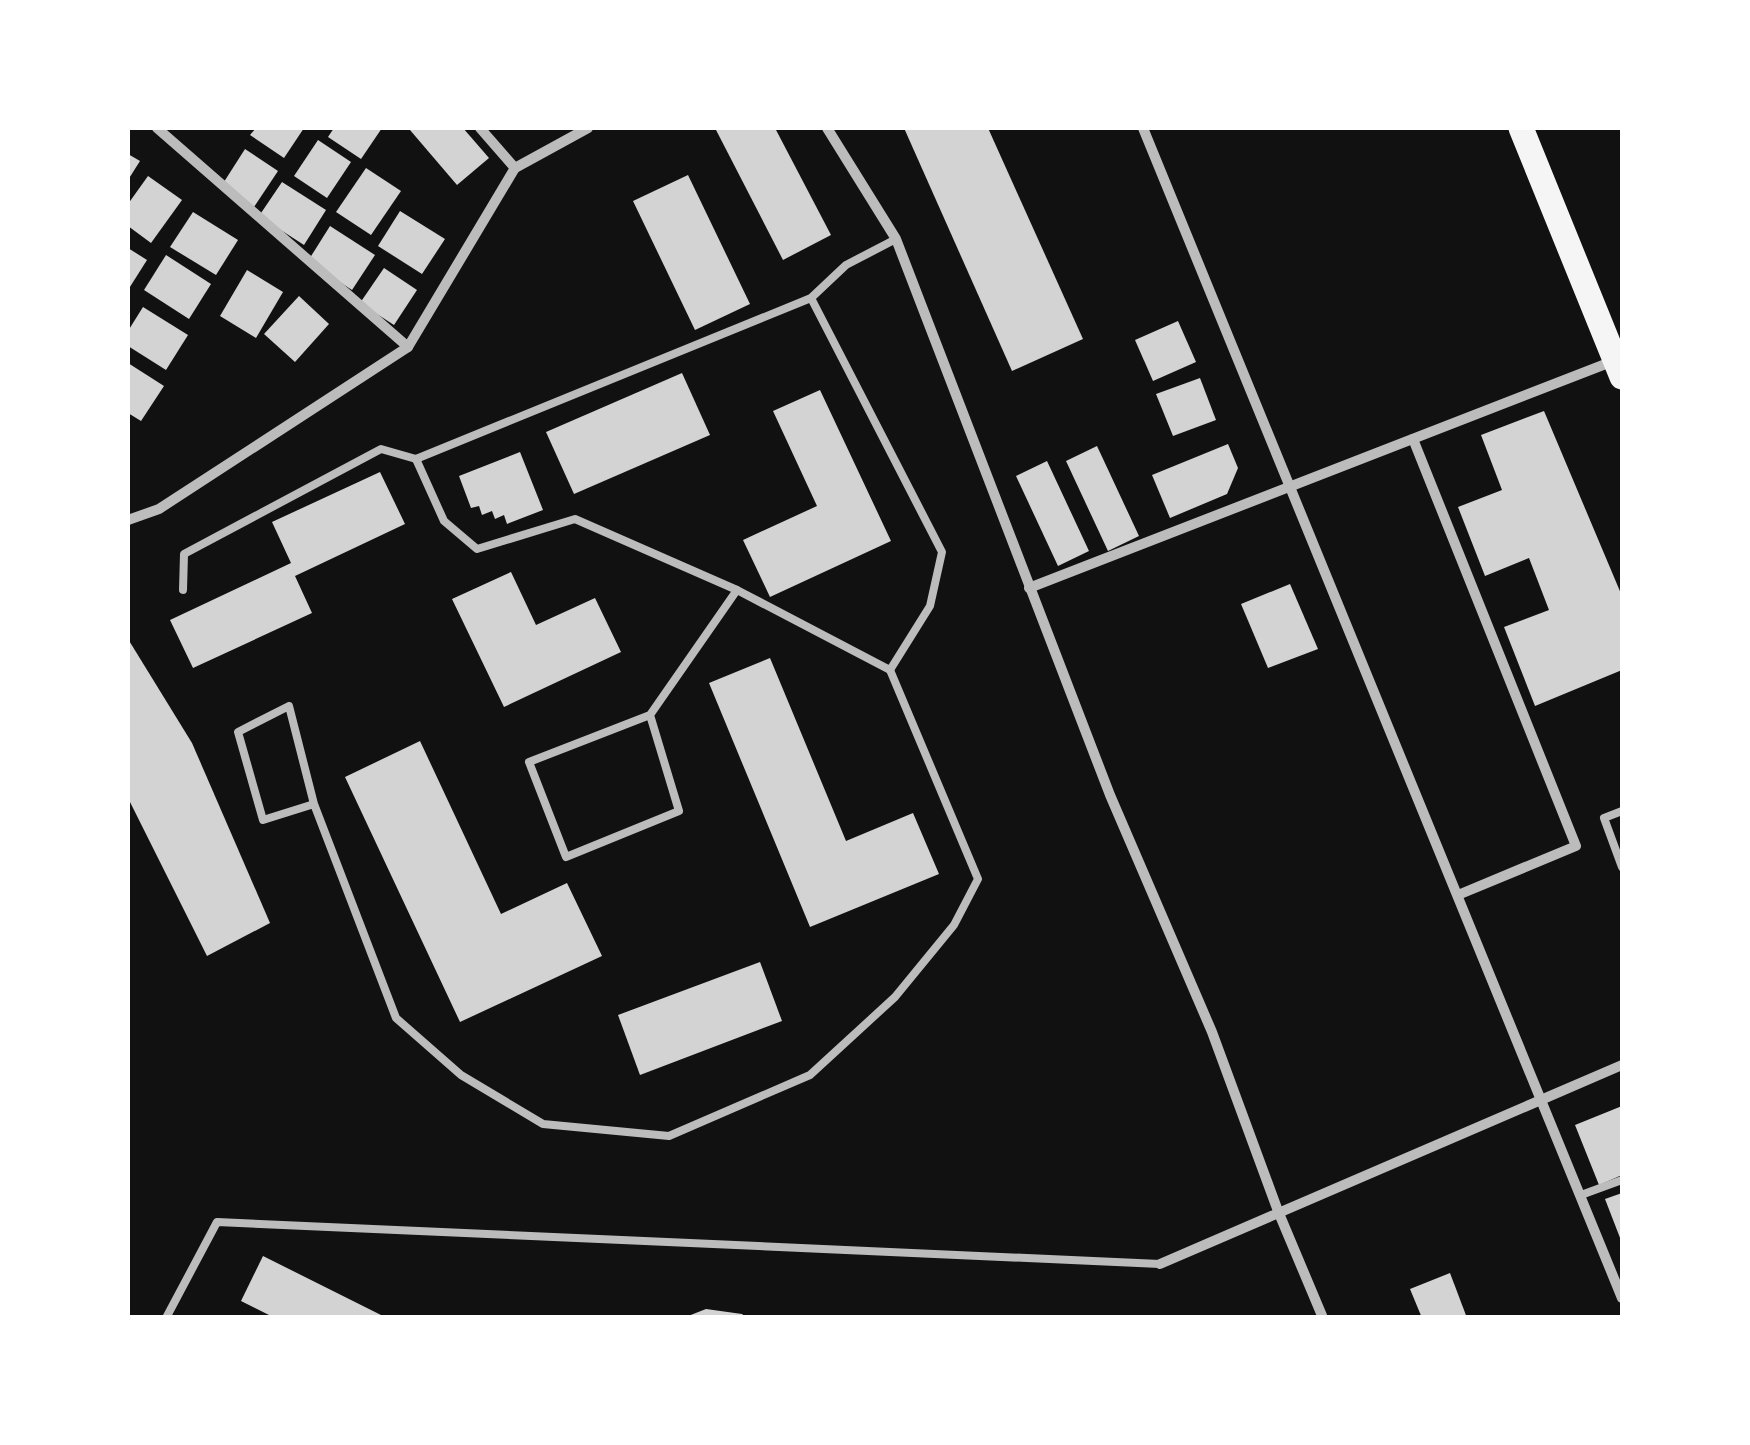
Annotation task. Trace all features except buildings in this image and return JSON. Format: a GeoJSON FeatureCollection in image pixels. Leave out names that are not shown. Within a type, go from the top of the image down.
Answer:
{"type":"FeatureCollection","features":[{"type":"Feature","properties":{"kind":"main road"},"geometry":{"type":"LineString","coordinates":[[1521,128],[1619,368]]}},
{"type":"Feature","properties":{"kind":"street"},"geometry":{"type":"LineString","coordinates":[[158,128],[408,346]]}},
{"type":"Feature","properties":{"kind":"street"},"geometry":{"type":"LineString","coordinates":[[480,128],[515,168]]}},
{"type":"Feature","properties":{"kind":"street"},"geometry":{"type":"LineString","coordinates":[[128,520],[160,509],[408,346],[515,168],[588,128]]}},
{"type":"Feature","properties":{"kind":"street"},"geometry":{"type":"LineString","coordinates":[[828,128],[896,239],[1110,795],[1212,1032],[1278,1212],[1323,1318]]}},
{"type":"Feature","properties":{"kind":"street"},"geometry":{"type":"LineString","coordinates":[[1143,128],[1622,1298]]}},
{"type":"Feature","properties":{"kind":"street"},"geometry":{"type":"LineString","coordinates":[[1029,588],[1413,439],[1619,368]]}},
{"type":"Feature","properties":{"kind":"street"},"geometry":{"type":"LineString","coordinates":[[1413,439],[1576,846],[1458,895]]}},
{"type":"Feature","properties":{"kind":"street"},"geometry":{"type":"LineString","coordinates":[[1160,1264],[1622,1065]]}},
{"type":"Feature","properties":{"kind":"lane"},"geometry":{"type":"LineString","coordinates":[[183,590],[184,554],[381,449],[416,459],[811,298],[846,265],[896,239]]}},
{"type":"Feature","properties":{"kind":"lane"},"geometry":{"type":"LineString","coordinates":[[811,298],[942,552],[930,606],[890,670]]}},
{"type":"Feature","properties":{"kind":"lane"},"geometry":{"type":"LineString","coordinates":[[314,804],[263,820],[238,732],[289,706],[314,804],[396,1018],[460,1075],[542,1124],[670,1136],[810,1075],[895,997],[954,925],[978,879],[890,670],[738,590],[575,518],[477,549],[444,521],[416,459]]}},
{"type":"Feature","properties":{"kind":"lane"},"geometry":{"type":"LineString","coordinates":[[650,715],[679,811],[566,857],[529,762],[650,715],[738,590]]}},
{"type":"Feature","properties":{"kind":"lane"},"geometry":{"type":"LineString","coordinates":[[1622,811],[1604,818],[1622,867]]}},
{"type":"Feature","properties":{"kind":"lane"},"geometry":{"type":"LineString","coordinates":[[1581,1195],[1622,1180]]}},
{"type":"Feature","properties":{"kind":"lane"},"geometry":{"type":"LineString","coordinates":[[166,1318],[217,1222],[1160,1264]]}}]}
